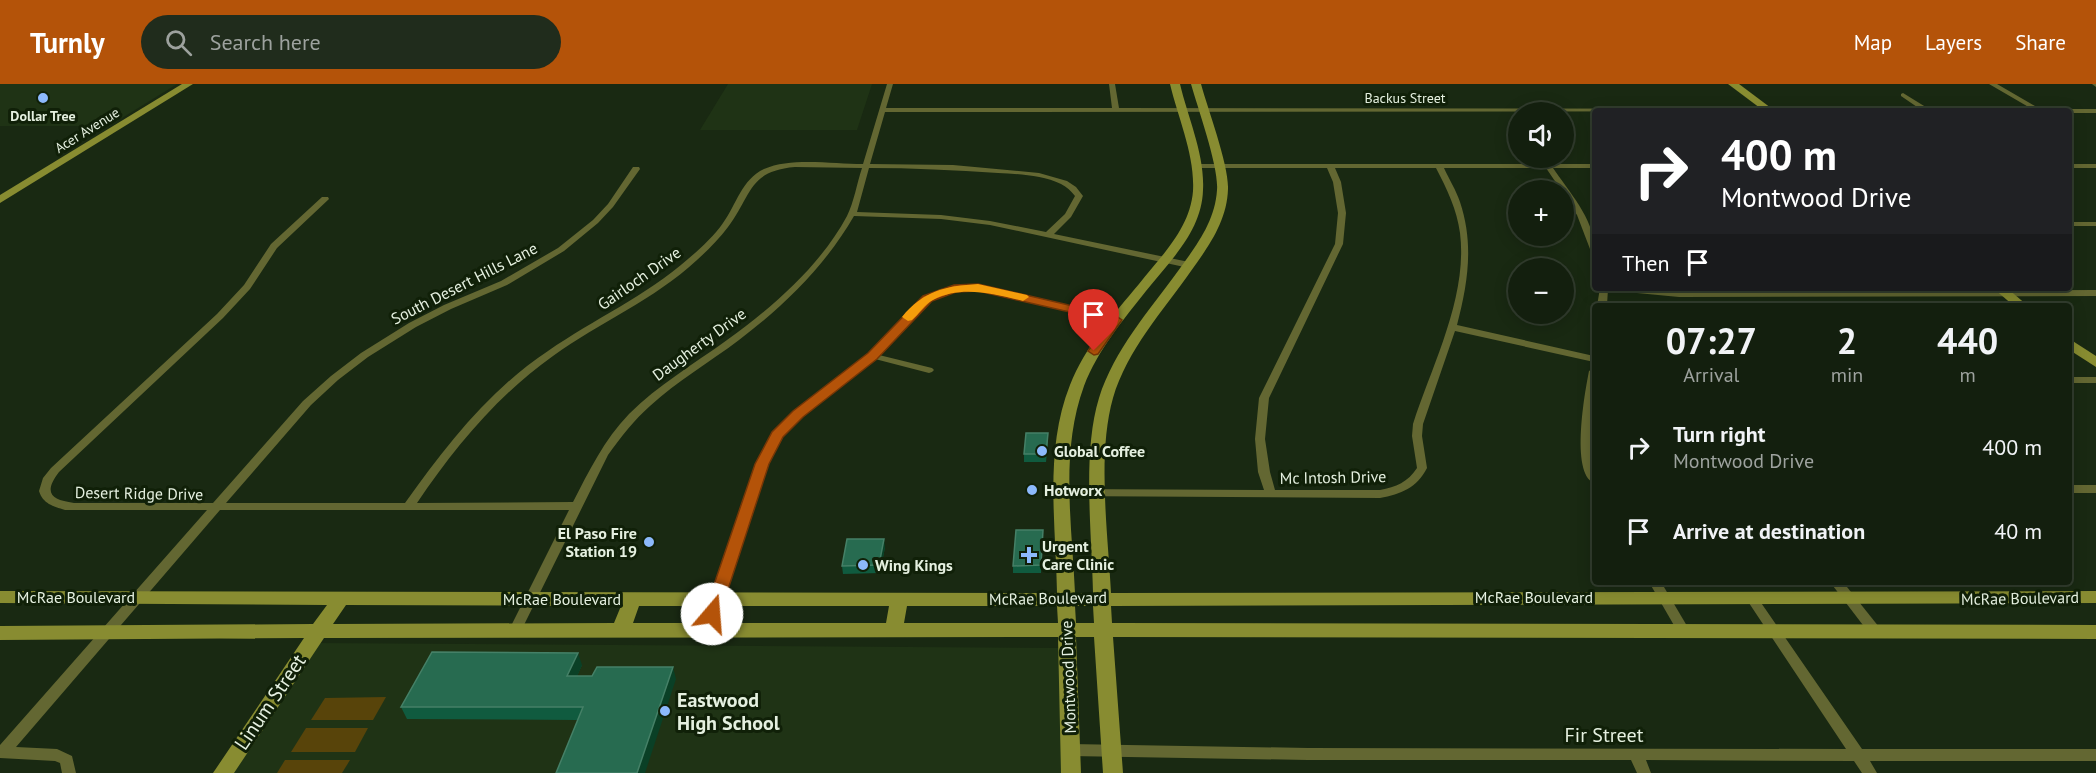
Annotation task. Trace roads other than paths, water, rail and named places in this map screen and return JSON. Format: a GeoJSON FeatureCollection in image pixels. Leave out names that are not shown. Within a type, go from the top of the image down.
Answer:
{"type":"FeatureCollection","features":[{"type":"Feature","properties":{"kind":"main road","name":"Acer Avenue"},"geometry":{"type":"LineString","coordinates":[[0,200],[188,84]]}},
{"type":"Feature","properties":{"kind":"main road","name":"Montwood Drive"},"geometry":{"type":"LineString","coordinates":[[1071,773],[1063,493],[1064,430],[1072,400],[1094,351],[1184,235],[1195,210],[1198,189],[1196,166],[1175,84]]}},
{"type":"Feature","properties":{"kind":"main road"},"geometry":{"type":"LineString","coordinates":[[1113,773],[1103,629],[1097,445],[1101,418],[1112,379],[1123,357],[1206,241],[1219,214],[1223,188],[1196,84]]}},
{"type":"Feature","properties":{"kind":"main road"},"geometry":{"type":"LineString","coordinates":[[1733,84],[1766,108]]}},
{"type":"Feature","properties":{"kind":"main road"},"geometry":{"type":"LineString","coordinates":[[2003,291],[2018,303]]}},
{"type":"Feature","properties":{"kind":"main road"},"geometry":{"type":"LineString","coordinates":[[2072,345],[2096,363]]}},
{"type":"Feature","properties":{"kind":"main road","name":"McRae Boulevard"},"geometry":{"type":"LineString","coordinates":[[0,597],[899,600],[1659,589],[1751,597],[2096,597]]}},
{"type":"Feature","properties":{"kind":"main road","name":"Linum Street"},"geometry":{"type":"LineString","coordinates":[[223,773],[341,598]]}},
{"type":"Feature","properties":{"kind":"main road"},"geometry":{"type":"LineString","coordinates":[[621,629],[633,598]]}},
{"type":"Feature","properties":{"kind":"main road"},"geometry":{"type":"LineString","coordinates":[[894,629],[899,600]]}},
{"type":"Feature","properties":{"kind":"main road","name":"McRae Boulevard"},"geometry":{"type":"LineString","coordinates":[[0,633],[621,629],[2096,632]]}},
{"type":"Feature","properties":{"kind":"street","name":"Daugherty Drive"},"geometry":{"type":"LineString","coordinates":[[515,630],[603,454],[634,414],[661,389],[730,342],[791,292],[830,249],[852,214],[891,84]]}},
{"type":"Feature","properties":{"kind":"street"},"geometry":{"type":"LineString","coordinates":[[1112,84],[1116,110]]}},
{"type":"Feature","properties":{"kind":"street","name":"Backus Street"},"geometry":{"type":"LineString","coordinates":[[1992,84],[2034,108]]}},
{"type":"Feature","properties":{"kind":"street"},"geometry":{"type":"LineString","coordinates":[[1904,95],[1924,108]]}},
{"type":"Feature","properties":{"kind":"street","name":"Backus Street"},"geometry":{"type":"LineString","coordinates":[[884,110],[1592,111]]}},
{"type":"Feature","properties":{"kind":"street","name":"Backus Street"},"geometry":{"type":"LineString","coordinates":[[2072,111],[2096,111]]}},
{"type":"Feature","properties":{"kind":"street","name":"Gairloch Drive"},"geometry":{"type":"LineString","coordinates":[[408,507],[443,455],[484,408],[549,354],[640,299],[690,261],[725,226],[754,178],[766,171],[790,166],[867,165],[980,169],[1062,181],[1071,185],[1079,195],[1068,215],[1048,235]]}},
{"type":"Feature","properties":{"kind":"street"},"geometry":{"type":"LineString","coordinates":[[1196,166],[1508,166]]}},
{"type":"Feature","properties":{"kind":"street"},"geometry":{"type":"LineString","coordinates":[[1270,494],[1264,472],[1260,439],[1264,398],[1340,244],[1342,213],[1340,195],[1330,166]]}},
{"type":"Feature","properties":{"kind":"street","name":"Mc Intosh Drive"},"geometry":{"type":"LineString","coordinates":[[1063,493],[1380,494],[1393,492],[1411,483],[1422,468],[1417,436],[1418,424],[1451,327],[1466,271],[1466,236],[1456,197],[1439,166]]}},
{"type":"Feature","properties":{"kind":"street"},"geometry":{"type":"LineString","coordinates":[[1574,166],[1592,166]]}},
{"type":"Feature","properties":{"kind":"street"},"geometry":{"type":"LineString","coordinates":[[2072,166],[2096,166]]}},
{"type":"Feature","properties":{"kind":"street"},"geometry":{"type":"LineString","coordinates":[[1550,168],[1590,222]]}},
{"type":"Feature","properties":{"kind":"street","name":"South Desert Hills Lane"},"geometry":{"type":"LineString","coordinates":[[2,752],[327,383],[353,362],[407,328],[503,283],[579,238],[608,210],[636,169]]}},
{"type":"Feature","properties":{"kind":"street","name":"Desert Ridge Drive"},"geometry":{"type":"LineString","coordinates":[[325,199],[274,246],[247,287],[220,316],[55,470],[45,484],[44,492],[47,499],[65,507],[577,507]]}},
{"type":"Feature","properties":{"kind":"street"},"geometry":{"type":"LineString","coordinates":[[852,214],[957,218],[1189,266]]}},
{"type":"Feature","properties":{"kind":"street"},"geometry":{"type":"LineString","coordinates":[[2072,224],[2096,224]]}},
{"type":"Feature","properties":{"kind":"street"},"geometry":{"type":"LineString","coordinates":[[707,629],[762,464],[777,435],[798,414],[873,356],[922,302],[933,295],[954,289],[989,290],[1116,320]]}},
{"type":"Feature","properties":{"kind":"street"},"geometry":{"type":"LineString","coordinates":[[1648,291],[1679,294],[2003,291],[2096,293]]}},
{"type":"Feature","properties":{"kind":"street"},"geometry":{"type":"LineString","coordinates":[[1451,327],[1592,358]]}},
{"type":"Feature","properties":{"kind":"street"},"geometry":{"type":"LineString","coordinates":[[873,356],[929,370]]}},
{"type":"Feature","properties":{"kind":"street"},"geometry":{"type":"LineString","coordinates":[[2072,380],[2096,380]]}},
{"type":"Feature","properties":{"kind":"street"},"geometry":{"type":"LineString","coordinates":[[1592,386],[1585,443],[1592,473]]}},
{"type":"Feature","properties":{"kind":"street"},"geometry":{"type":"LineString","coordinates":[[2072,489],[2096,489]]}},
{"type":"Feature","properties":{"kind":"street"},"geometry":{"type":"LineString","coordinates":[[1838,585],[1874,630]]}},
{"type":"Feature","properties":{"kind":"street"},"geometry":{"type":"LineString","coordinates":[[1659,589],[1684,631]]}},
{"type":"Feature","properties":{"kind":"street"},"geometry":{"type":"LineString","coordinates":[[1751,597],[1870,773]]}},
{"type":"Feature","properties":{"kind":"street","name":"Fir Street"},"geometry":{"type":"LineString","coordinates":[[1070,750],[1308,754],[2096,755]]}},
{"type":"Feature","properties":{"kind":"street"},"geometry":{"type":"LineString","coordinates":[[2,752],[57,755],[67,760],[69,773]]}},
{"type":"Feature","properties":{"kind":"street"},"geometry":{"type":"LineString","coordinates":[[1636,754],[1644,773]]}},
{"type":"Feature","properties":{"kind":"place","name":"Dollar Tree"},"geometry":{"type":"Point","coordinates":[43,98]}},
{"type":"Feature","properties":{"kind":"place","name":"Global Coffee"},"geometry":{"type":"Point","coordinates":[1042,451]}},
{"type":"Feature","properties":{"kind":"place","name":"Hotworx"},"geometry":{"type":"Point","coordinates":[1032,490]}},
{"type":"Feature","properties":{"kind":"place","name":"El Paso Fire Station 19"},"geometry":{"type":"Point","coordinates":[649,542]}},
{"type":"Feature","properties":{"kind":"place","name":"Urgent Care Clinic"},"geometry":{"type":"Point","coordinates":[1029,555]}},
{"type":"Feature","properties":{"kind":"place","name":"Wing Kings"},"geometry":{"type":"Point","coordinates":[863,565]}},
{"type":"Feature","properties":{"kind":"place","name":"Eastwood High School"},"geometry":{"type":"Point","coordinates":[665,711]}}]}
